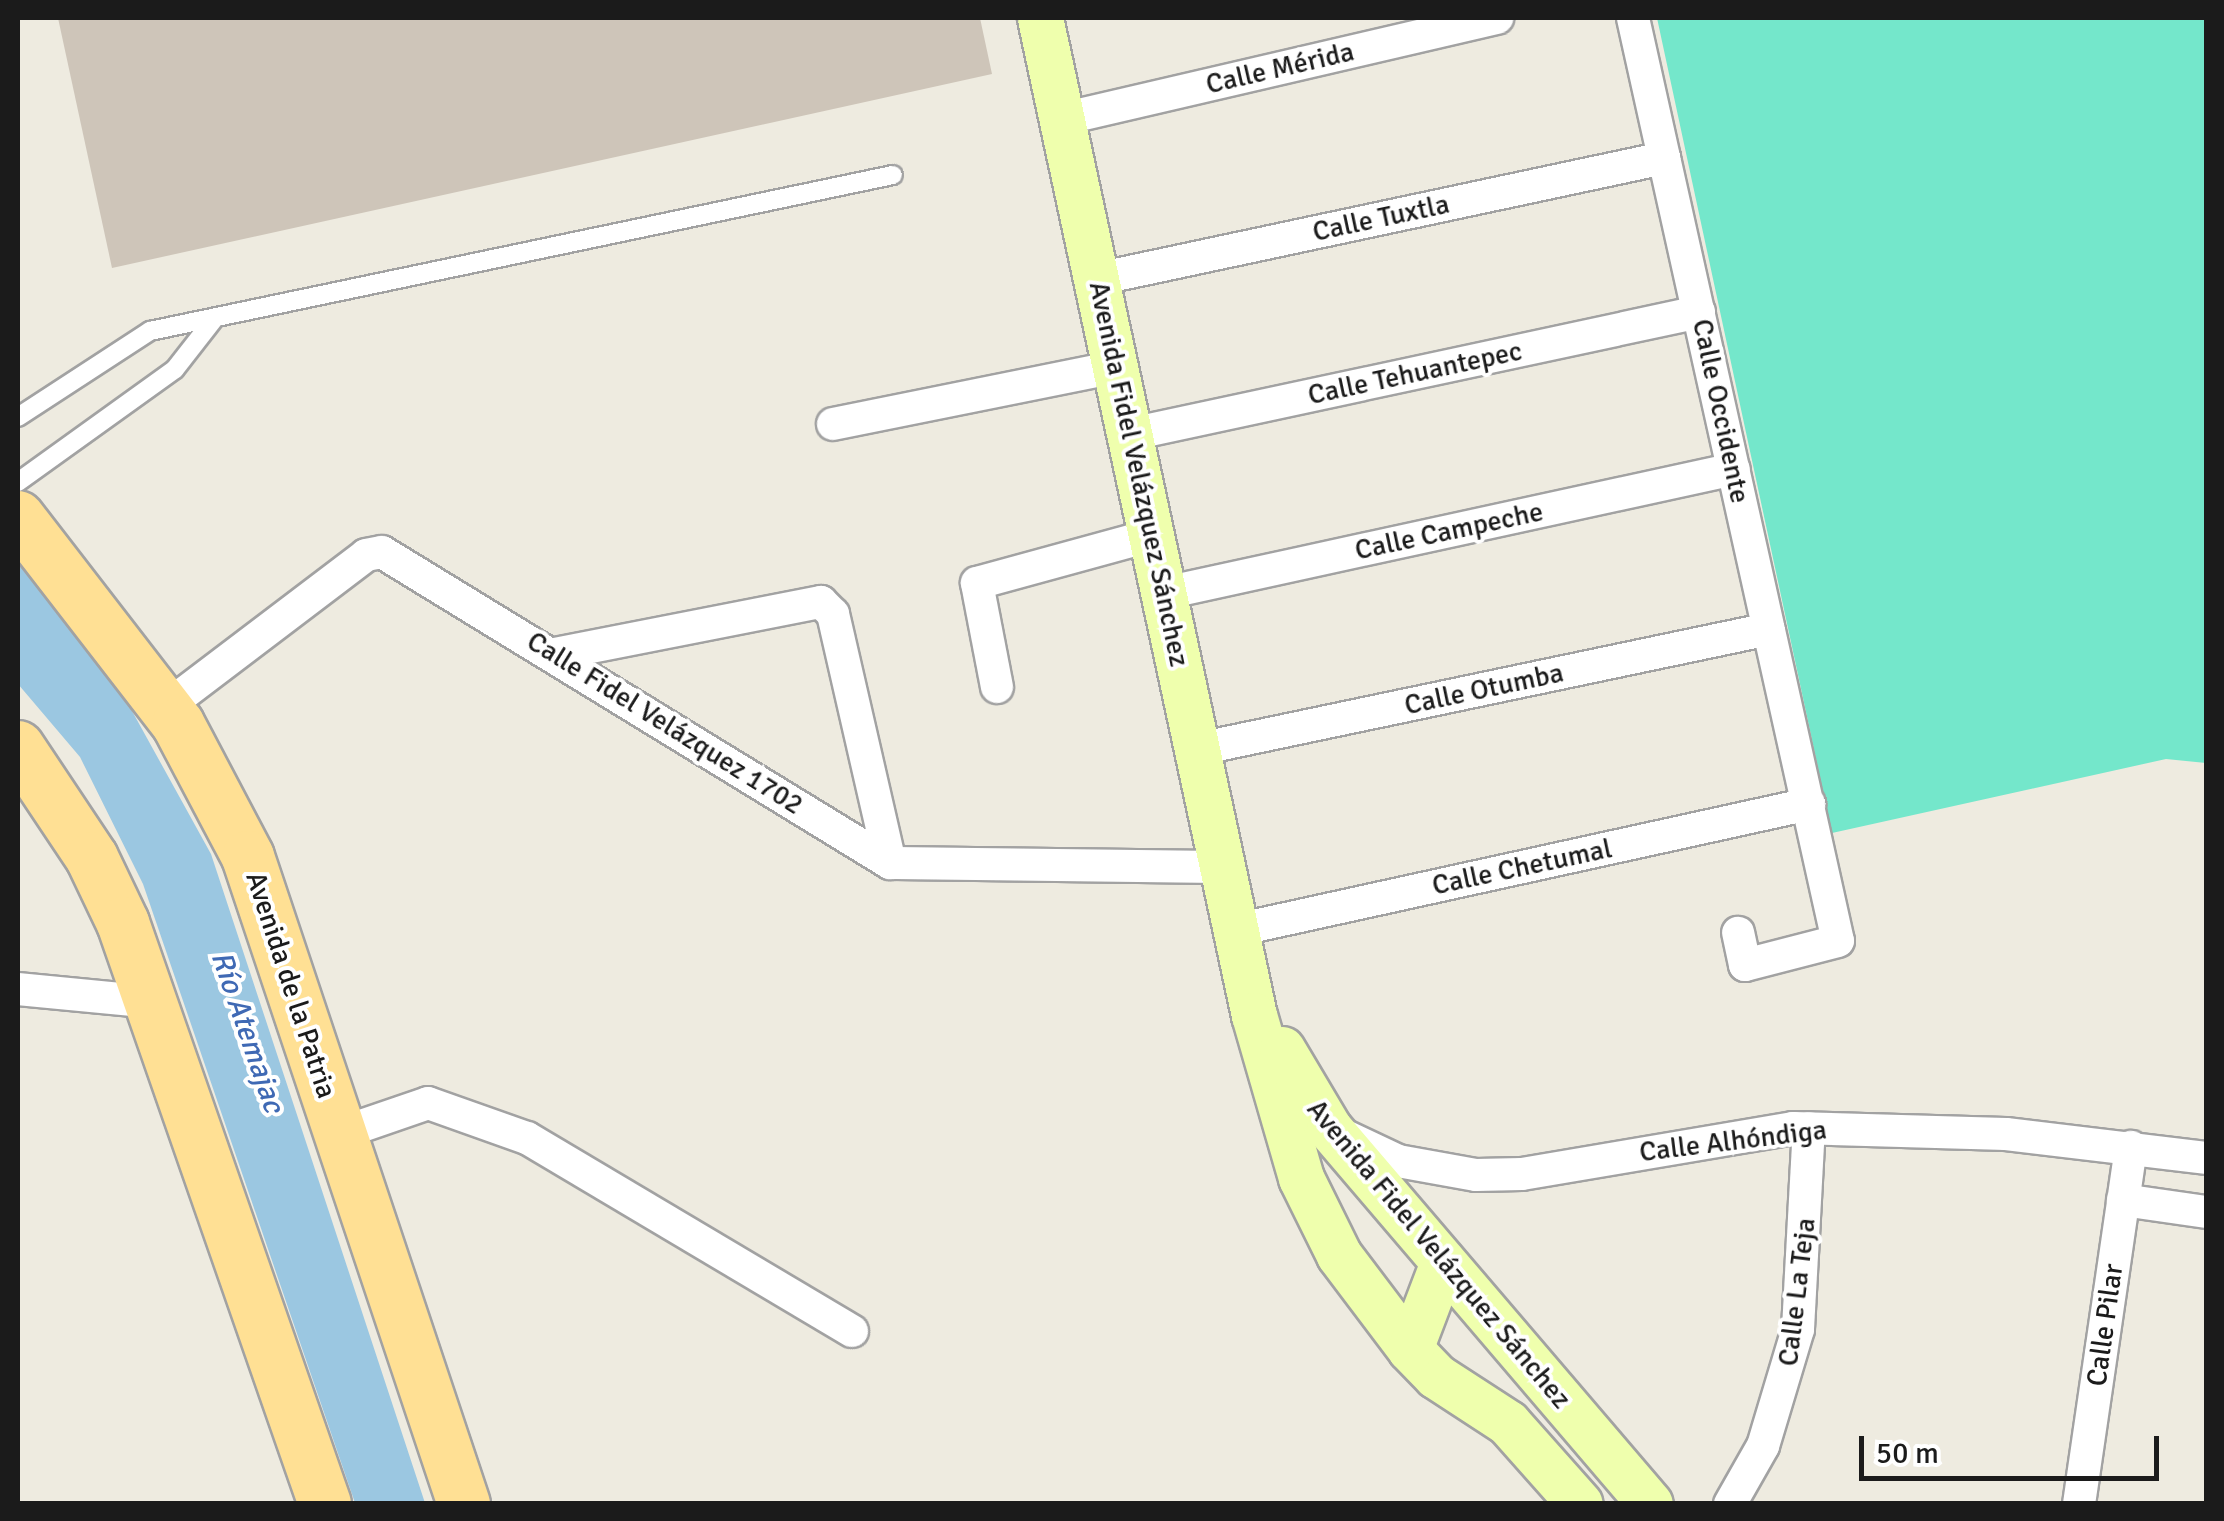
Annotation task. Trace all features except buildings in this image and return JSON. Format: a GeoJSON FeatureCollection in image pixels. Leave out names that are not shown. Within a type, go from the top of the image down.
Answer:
{"type":"FeatureCollection","features":[{"type":"Feature","properties":{"kind":"main road","name":"Avenida Fidel Velázquez Sánchez"},"geometry":{"type":"LineString","coordinates":[[1040,18],[1236,930],[1308,1132],[1339,1254],[1410,1349],[1436,1376],[1508,1422],[1580,1504]]}},
{"type":"Feature","properties":{"kind":"main road","name":"Avenida de la Patria"},"geometry":{"type":"LineString","coordinates":[[18,517],[166,707],[248,856],[464,1504]]}},
{"type":"Feature","properties":{"kind":"main road"},"geometry":{"type":"LineString","coordinates":[[18,747],[34,791],[92,858],[153,1002],[325,1504]]}},
{"type":"Feature","properties":{"kind":"main road","name":"Avenida Fidel Velázquez Sánchez"},"geometry":{"type":"LineString","coordinates":[[1308,1132],[1444,1262],[1650,1504]]}},
{"type":"Feature","properties":{"kind":"main road"},"geometry":{"type":"LineString","coordinates":[[1410,1349],[1444,1262]]}},
{"type":"Feature","properties":{"kind":"street","name":"Calle Mérida"},"geometry":{"type":"LineString","coordinates":[[1062,119],[1438,24],[1498,18]]}},
{"type":"Feature","properties":{"kind":"street","name":"Calle Occidente"},"geometry":{"type":"LineString","coordinates":[[1633,18],[1838,941],[1745,965],[1738,934]]}},
{"type":"Feature","properties":{"kind":"street","name":"Calle Tuxtla"},"geometry":{"type":"LineString","coordinates":[[1098,280],[1664,158]]}},
{"type":"Feature","properties":{"kind":"street","name":"Calle Tehuantepec"},"geometry":{"type":"LineString","coordinates":[[1131,434],[1699,312]]}},
{"type":"Feature","properties":{"kind":"street"},"geometry":{"type":"LineString","coordinates":[[832,424],[1116,367]]}},
{"type":"Feature","properties":{"kind":"street","name":"Calle Campeche"},"geometry":{"type":"LineString","coordinates":[[1164,593],[1734,469]]}},
{"type":"Feature","properties":{"kind":"street"},"geometry":{"type":"LineString","coordinates":[[996,687],[977,583],[1152,535]]}},
{"type":"Feature","properties":{"kind":"street","name":"Calle Fidel Velázquez 1702"},"geometry":{"type":"LineString","coordinates":[[166,707],[366,556],[382,552],[555,654],[890,864]]}},
{"type":"Feature","properties":{"kind":"street"},"geometry":{"type":"LineString","coordinates":[[555,654],[820,602],[832,614],[890,864],[1223,867]]}},
{"type":"Feature","properties":{"kind":"street","name":"Calle Otumba"},"geometry":{"type":"LineString","coordinates":[[1198,748],[1769,628]]}},
{"type":"Feature","properties":{"kind":"street","name":"Calle Chetumal"},"geometry":{"type":"LineString","coordinates":[[1236,930],[1808,804]]}},
{"type":"Feature","properties":{"kind":"street"},"geometry":{"type":"LineString","coordinates":[[18,988],[153,1002]]}},
{"type":"Feature","properties":{"kind":"street"},"geometry":{"type":"LineString","coordinates":[[340,1133],[428,1103],[527,1138],[852,1331]]}},
{"type":"Feature","properties":{"kind":"street","name":"Calle Alhóndiga"},"geometry":{"type":"LineString","coordinates":[[1308,1132],[1398,1161],[1476,1174],[1522,1174],[1808,1128],[1987,1133],[2206,1158]]}},
{"type":"Feature","properties":{"kind":"street","name":"Calle La Teja"},"geometry":{"type":"LineString","coordinates":[[1730,1504],[1764,1446],[1798,1330],[1808,1128]]}},
{"type":"Feature","properties":{"kind":"street","name":"Calle Pilar"},"geometry":{"type":"LineString","coordinates":[[2079,1504],[2130,1147]]}},
{"type":"Feature","properties":{"kind":"street"},"geometry":{"type":"LineString","coordinates":[[2122,1200],[2206,1212]]}},
{"type":"Feature","properties":{"kind":"lane"},"geometry":{"type":"LineString","coordinates":[[18,418],[150,331],[893,175]]}},
{"type":"Feature","properties":{"kind":"lane"},"geometry":{"type":"LineString","coordinates":[[18,482],[175,369],[214,319]]}},
{"type":"Feature","properties":{"kind":"green space"},"geometry":{"type":"Polygon","coordinates":[[[1657,18],[2206,18],[2206,763],[2166,759],[1832,833],[1657,18]]]}},
{"type":"Feature","properties":{"kind":"water","name":"Río Atemajac"},"geometry":{"type":"Polygon","coordinates":[[[18,558],[116,682],[211,854],[425,1503],[355,1503],[143,884],[80,757],[18,684],[18,558]]]}}]}
